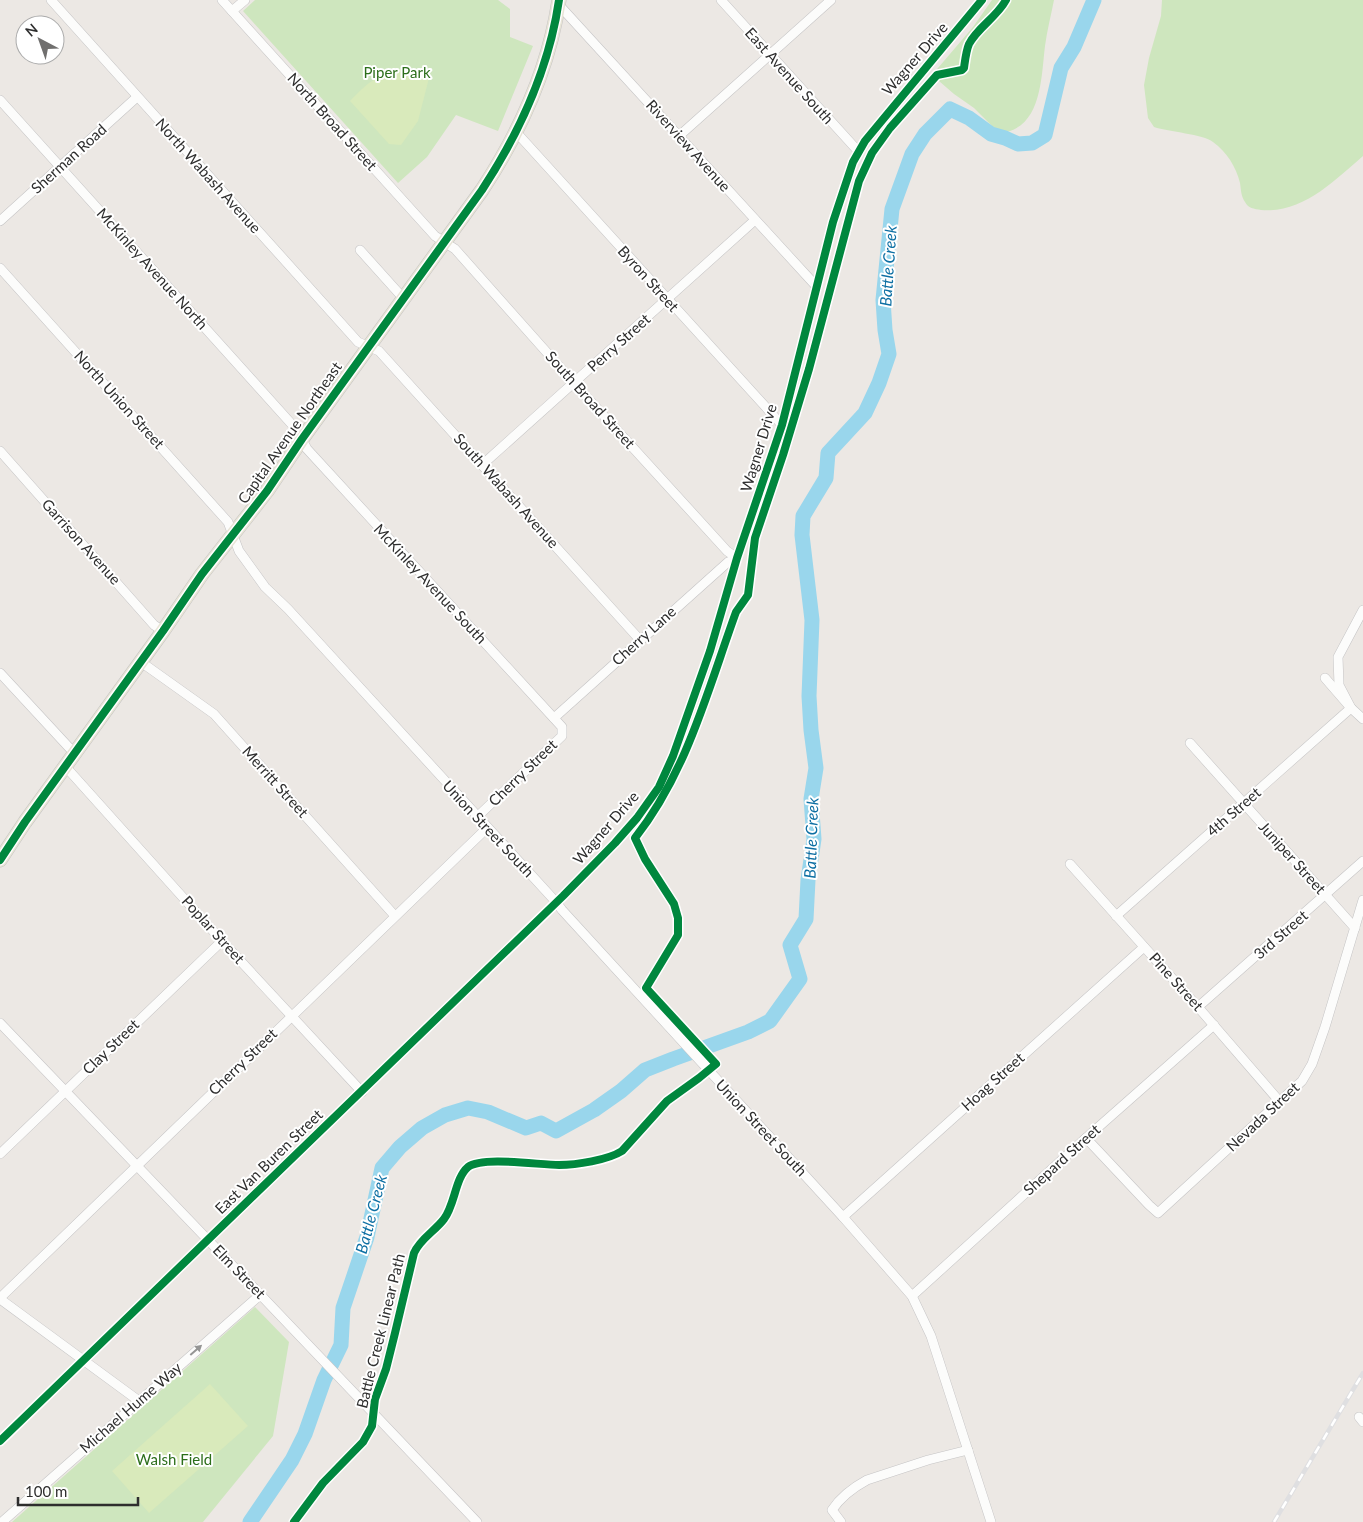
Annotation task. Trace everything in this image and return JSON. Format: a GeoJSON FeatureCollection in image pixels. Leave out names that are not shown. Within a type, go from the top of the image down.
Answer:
{"type":"FeatureCollection","features":[{"type":"Feature","properties":{"kind":"main road","name":"Capital Avenue Northeast"},"geometry":{"type":"LineString","coordinates":[[0,860],[65,766],[164,631],[202,574],[267,491],[302,439],[482,190],[502,159],[528,106],[542,70],[556,21],[559,2]]}},
{"type":"Feature","properties":{"kind":"street","name":"North Wabash Avenue"},"geometry":{"type":"LineString","coordinates":[[51,0],[358,342],[369,346]]}},
{"type":"Feature","properties":{"kind":"street","name":"North Broad Street"},"geometry":{"type":"LineString","coordinates":[[222,0],[435,236],[444,242]]}},
{"type":"Feature","properties":{"kind":"street"},"geometry":{"type":"LineString","coordinates":[[232,11],[245,0]]}},
{"type":"Feature","properties":{"kind":"street","name":"East Avenue South"},"geometry":{"type":"LineString","coordinates":[[722,0],[858,152]]}},
{"type":"Feature","properties":{"kind":"street"},"geometry":{"type":"LineString","coordinates":[[679,136],[831,0]]}},
{"type":"Feature","properties":{"kind":"street","name":"Wagner Drive"},"geometry":{"type":"LineString","coordinates":[[556,902],[615,843],[637,818],[659,787],[673,756],[707,660],[737,558],[782,425],[833,222],[845,182],[858,152],[898,100],[982,0]]}},
{"type":"Feature","properties":{"kind":"street","name":"Riverview Avenue"},"geometry":{"type":"LineString","coordinates":[[559,2],[817,287]]}},
{"type":"Feature","properties":{"kind":"street","name":"Sherman Road"},"geometry":{"type":"LineString","coordinates":[[0,221],[137,97]]}},
{"type":"Feature","properties":{"kind":"street","name":"McKinley Avenue North"},"geometry":{"type":"LineString","coordinates":[[0,100],[296,429],[302,439]]}},
{"type":"Feature","properties":{"kind":"street","name":"Byron Street"},"geometry":{"type":"LineString","coordinates":[[516,132],[666,300],[782,425]]}},
{"type":"Feature","properties":{"kind":"street","name":"Perry Street"},"geometry":{"type":"LineString","coordinates":[[482,464],[755,220]]}},
{"type":"Feature","properties":{"kind":"street","name":"South Broad Street"},"geometry":{"type":"LineString","coordinates":[[444,242],[455,249],[727,551],[737,558]]}},
{"type":"Feature","properties":{"kind":"street"},"geometry":{"type":"LineString","coordinates":[[360,250],[404,299]]}},
{"type":"Feature","properties":{"kind":"street","name":"North Union Street"},"geometry":{"type":"LineString","coordinates":[[0,268],[228,522],[234,535]]}},
{"type":"Feature","properties":{"kind":"street","name":"South Wabash Avenue"},"geometry":{"type":"LineString","coordinates":[[369,346],[379,351],[640,640]]}},
{"type":"Feature","properties":{"kind":"street","name":"McKinley Avenue South"},"geometry":{"type":"LineString","coordinates":[[302,439],[307,449],[562,727]]}},
{"type":"Feature","properties":{"kind":"street","name":"Garrison Avenue"},"geometry":{"type":"LineString","coordinates":[[0,451],[154,624],[164,631]]}},
{"type":"Feature","properties":{"kind":"street","name":"Union Street South"},"geometry":{"type":"LineString","coordinates":[[234,535],[239,551],[265,587],[288,609],[556,902],[704,1067],[843,1217],[912,1296],[931,1336],[991,1522]]}},
{"type":"Feature","properties":{"kind":"street","name":"Cherry Lane"},"geometry":{"type":"LineString","coordinates":[[554,718],[728,562],[737,558]]}},
{"type":"Feature","properties":{"kind":"street"},"geometry":{"type":"LineString","coordinates":[[1351,708],[1339,685],[1338,657],[1363,610]]}},
{"type":"Feature","properties":{"kind":"street","name":"Merritt Street"},"geometry":{"type":"LineString","coordinates":[[141,662],[213,714],[395,916]]}},
{"type":"Feature","properties":{"kind":"street"},"geometry":{"type":"LineString","coordinates":[[0,673],[75,754]]}},
{"type":"Feature","properties":{"kind":"street"},"geometry":{"type":"LineString","coordinates":[[1325,678],[1363,719]]}},
{"type":"Feature","properties":{"kind":"street","name":"4th Street"},"geometry":{"type":"LineString","coordinates":[[1116,916],[1351,708]]}},
{"type":"Feature","properties":{"kind":"street","name":"Cherry Street"},"geometry":{"type":"LineString","coordinates":[[477,817],[562,736],[562,727]]}},
{"type":"Feature","properties":{"kind":"street","name":"Juniper Street"},"geometry":{"type":"LineString","coordinates":[[1190,743],[1355,928]]}},
{"type":"Feature","properties":{"kind":"street","name":"Poplar Street"},"geometry":{"type":"LineString","coordinates":[[65,766],[222,941],[362,1092]]}},
{"type":"Feature","properties":{"kind":"street","name":"Cherry Street"},"geometry":{"type":"LineString","coordinates":[[0,1299],[136,1165],[487,828]]}},
{"type":"Feature","properties":{"kind":"street","name":"3rd Street"},"geometry":{"type":"LineString","coordinates":[[1198,1008],[1326,896],[1363,861]]}},
{"type":"Feature","properties":{"kind":"street","name":"Pine Street"},"geometry":{"type":"LineString","coordinates":[[1070,864],[1280,1102]]}},
{"type":"Feature","properties":{"kind":"street","name":"Nevada Street"},"geometry":{"type":"LineString","coordinates":[[1086,1138],[1149,1205],[1158,1212],[1302,1081],[1312,1064],[1363,900]]}},
{"type":"Feature","properties":{"kind":"street","name":"East Van Buren Street"},"geometry":{"type":"LineString","coordinates":[[0,1441],[556,902]]}},
{"type":"Feature","properties":{"kind":"street","name":"Clay Street"},"geometry":{"type":"LineString","coordinates":[[0,1154],[222,941]]}},
{"type":"Feature","properties":{"kind":"street","name":"Hoag Street"},"geometry":{"type":"LineString","coordinates":[[843,1217],[1144,947]]}},
{"type":"Feature","properties":{"kind":"street","name":"Elm Street"},"geometry":{"type":"LineString","coordinates":[[0,1023],[260,1295],[291,1324],[477,1522]]}},
{"type":"Feature","properties":{"kind":"street","name":"Shepard Street"},"geometry":{"type":"LineString","coordinates":[[912,1296],[1214,1025]]}},
{"type":"Feature","properties":{"kind":"street","name":"Michael Hume Way"},"geometry":{"type":"LineString","coordinates":[[2,1522],[260,1295]]}},
{"type":"Feature","properties":{"kind":"street"},"geometry":{"type":"LineString","coordinates":[[0,1299],[139,1401]]}},
{"type":"Feature","properties":{"kind":"street"},"geometry":{"type":"LineString","coordinates":[[841,1522],[832,1510],[836,1504],[866,1480],[928,1460],[968,1450]]}},
{"type":"Feature","properties":{"kind":"green space","name":"Piper Park"},"geometry":{"type":"Polygon","coordinates":[[[255,0],[498,0],[510,9],[510,37],[533,46],[498,131],[456,115],[427,157],[398,183],[243,11],[255,0]]]}},
{"type":"Feature","properties":{"kind":"green space"},"geometry":{"type":"Polygon","coordinates":[[[992,0],[1054,0],[1037,100],[1024,123],[1013,130],[999,133],[974,108],[932,75],[973,27],[992,0]]]}},
{"type":"Feature","properties":{"kind":"green space"},"geometry":{"type":"Polygon","coordinates":[[[1162,0],[1363,0],[1363,156],[1329,185],[1304,201],[1276,210],[1258,210],[1248,206],[1241,193],[1236,171],[1227,155],[1218,146],[1202,137],[1154,127],[1148,118],[1144,85],[1149,58],[1161,16],[1162,0]]]}},
{"type":"Feature","properties":{"kind":"green space"},"geometry":{"type":"Polygon","coordinates":[[[401,69],[431,70],[418,121],[401,145],[389,144],[350,101],[373,80],[401,69]]]}},
{"type":"Feature","properties":{"kind":"green space","name":"Walsh Field"},"geometry":{"type":"Polygon","coordinates":[[[255,1307],[289,1342],[273,1436],[203,1522],[12,1522],[255,1307]]]}},
{"type":"Feature","properties":{"kind":"green space"},"geometry":{"type":"Polygon","coordinates":[[[210,1384],[248,1426],[149,1513],[112,1471],[210,1384]]]}},
{"type":"Feature","properties":{"kind":"waterway","name":"Battle Creek"},"geometry":{"type":"LineString","coordinates":[[250,1522],[292,1460],[305,1434],[324,1380],[341,1345],[343,1308],[367,1237],[382,1168],[400,1147],[422,1128],[445,1115],[468,1108],[488,1112],[526,1128],[541,1123],[556,1131],[594,1110],[621,1091],[645,1070],[748,1032],[770,1021],[800,979],[790,945],[806,919],[808,880],[814,839],[811,799],[816,768],[809,696],[812,620],[802,535],[803,516],[826,478],[828,453],[865,413],[879,383],[889,354],[883,300],[892,209],[912,154],[925,134],[950,109],[969,118],[991,134],[1018,144],[1032,143],[1045,135],[1061,68],[1074,47],[1094,0]]}},
{"type":"Feature","properties":{"kind":"railway"},"geometry":{"type":"LineString","coordinates":[[1274,1522],[1363,1373]]}},
{"type":"Feature","properties":{"kind":"cycle path"},"geometry":{"type":"LineString","coordinates":[[0,860],[25,822],[202,574],[267,491],[302,439],[482,190],[509,146],[531,99],[548,51],[559,0]]}},
{"type":"Feature","properties":{"kind":"cycle path"},"geometry":{"type":"LineString","coordinates":[[0,1441],[563,896],[615,843],[637,818],[659,787],[673,756],[710,651],[737,558],[782,425],[833,222],[853,162],[865,141],[982,0]]}},
{"type":"Feature","properties":{"kind":"cycle path","name":"Battle Creek Linear Path"},"geometry":{"type":"LineString","coordinates":[[294,1522],[323,1483],[363,1442],[372,1426],[375,1399],[386,1369],[414,1253],[420,1243],[448,1213],[460,1178],[468,1167],[486,1162],[574,1164],[616,1154],[622,1151],[667,1101],[716,1064],[646,988],[678,935],[678,918],[674,904],[645,859],[635,838],[669,786],[694,729],[736,612],[748,595],[755,538],[809,369],[859,181],[872,153],[890,128],[937,75],[964,68],[969,44],[977,32],[998,12],[1006,0]]}}]}
